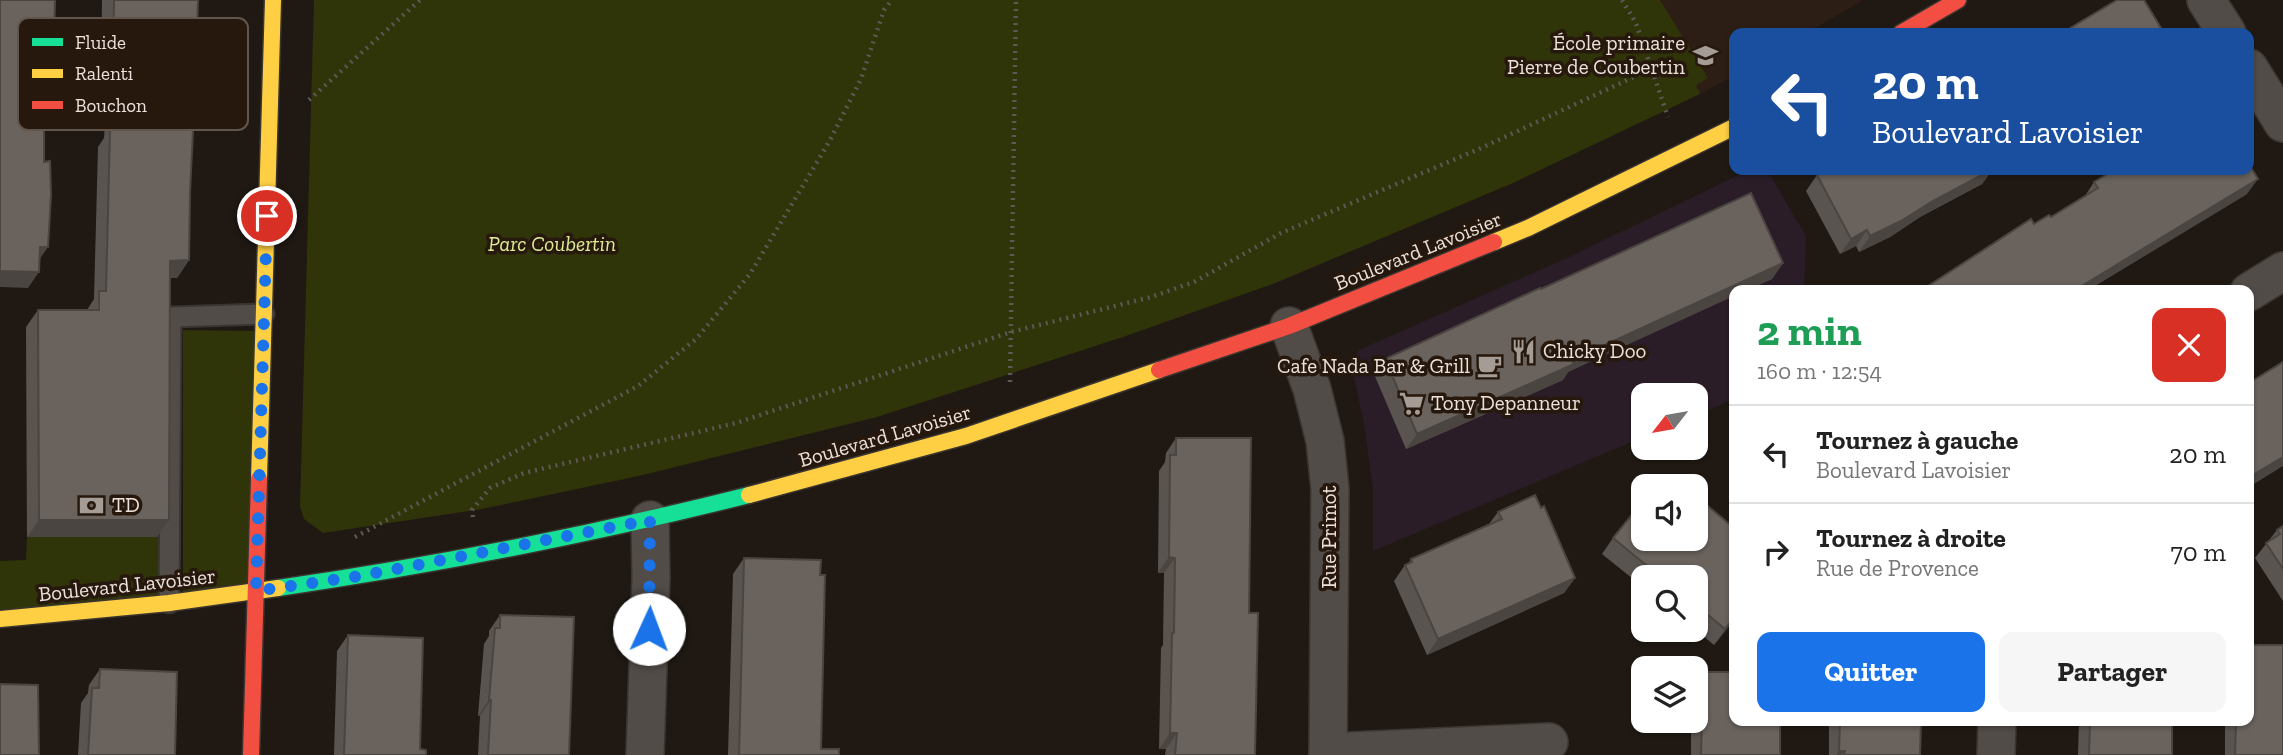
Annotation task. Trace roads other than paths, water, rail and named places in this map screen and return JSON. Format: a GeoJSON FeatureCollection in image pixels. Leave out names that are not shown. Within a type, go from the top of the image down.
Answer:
{"type":"FeatureCollection","features":[{"type":"Feature","properties":{"kind":"street"},"geometry":{"type":"LineString","coordinates":[[251,755],[273,0]]}},
{"type":"Feature","properties":{"kind":"street"},"geometry":{"type":"LineString","coordinates":[[1910,28],[1958,0]]}},
{"type":"Feature","properties":{"kind":"street"},"geometry":{"type":"LineString","coordinates":[[2206,0],[2224,28]]}},
{"type":"Feature","properties":{"kind":"street"},"geometry":{"type":"LineString","coordinates":[[2254,76],[2283,123]]}},
{"type":"Feature","properties":{"kind":"street","name":"Boulevard Lavoisier"},"geometry":{"type":"LineString","coordinates":[[0,619],[169,603],[360,576],[650,520],[869,464],[1010,421],[1289,326],[1528,228],[1729,130]]}},
{"type":"Feature","properties":{"kind":"street"},"geometry":{"type":"LineString","coordinates":[[2254,289],[2283,271]]}},
{"type":"Feature","properties":{"kind":"street","name":"Rue Primot"},"geometry":{"type":"LineString","coordinates":[[1289,326],[1312,390],[1325,441],[1330,489],[1328,753]]}},
{"type":"Feature","properties":{"kind":"street"},"geometry":{"type":"LineString","coordinates":[[645,755],[651,578],[650,520]]}},
{"type":"Feature","properties":{"kind":"street"},"geometry":{"type":"LineString","coordinates":[[1996,755],[1997,726]]}},
{"type":"Feature","properties":{"kind":"street"},"geometry":{"type":"LineString","coordinates":[[1328,753],[1549,742]]}},
{"type":"Feature","properties":{"kind":"lane"},"geometry":{"type":"LineString","coordinates":[[169,603],[171,317],[264,314]]}},
{"type":"Feature","properties":{"kind":"place","name":"École primaire Pierre de Coubertin"},"geometry":{"type":"Point","coordinates":[1705,55]}},
{"type":"Feature","properties":{"kind":"place","name":"Chicky Doo"},"geometry":{"type":"Point","coordinates":[1523,351]}},
{"type":"Feature","properties":{"kind":"place","name":"Cafe Nada Bar & Grill"},"geometry":{"type":"Point","coordinates":[1490,366]}},
{"type":"Feature","properties":{"kind":"place","name":"Tony Depanneur"},"geometry":{"type":"Point","coordinates":[1411,403]}},
{"type":"Feature","properties":{"kind":"place","name":"TD"},"geometry":{"type":"Point","coordinates":[92,505]}},
{"type":"Feature","properties":{"kind":"park label","name":"Parc Coubertin"},"geometry":{"type":"Point","coordinates":[552,244]}}]}
